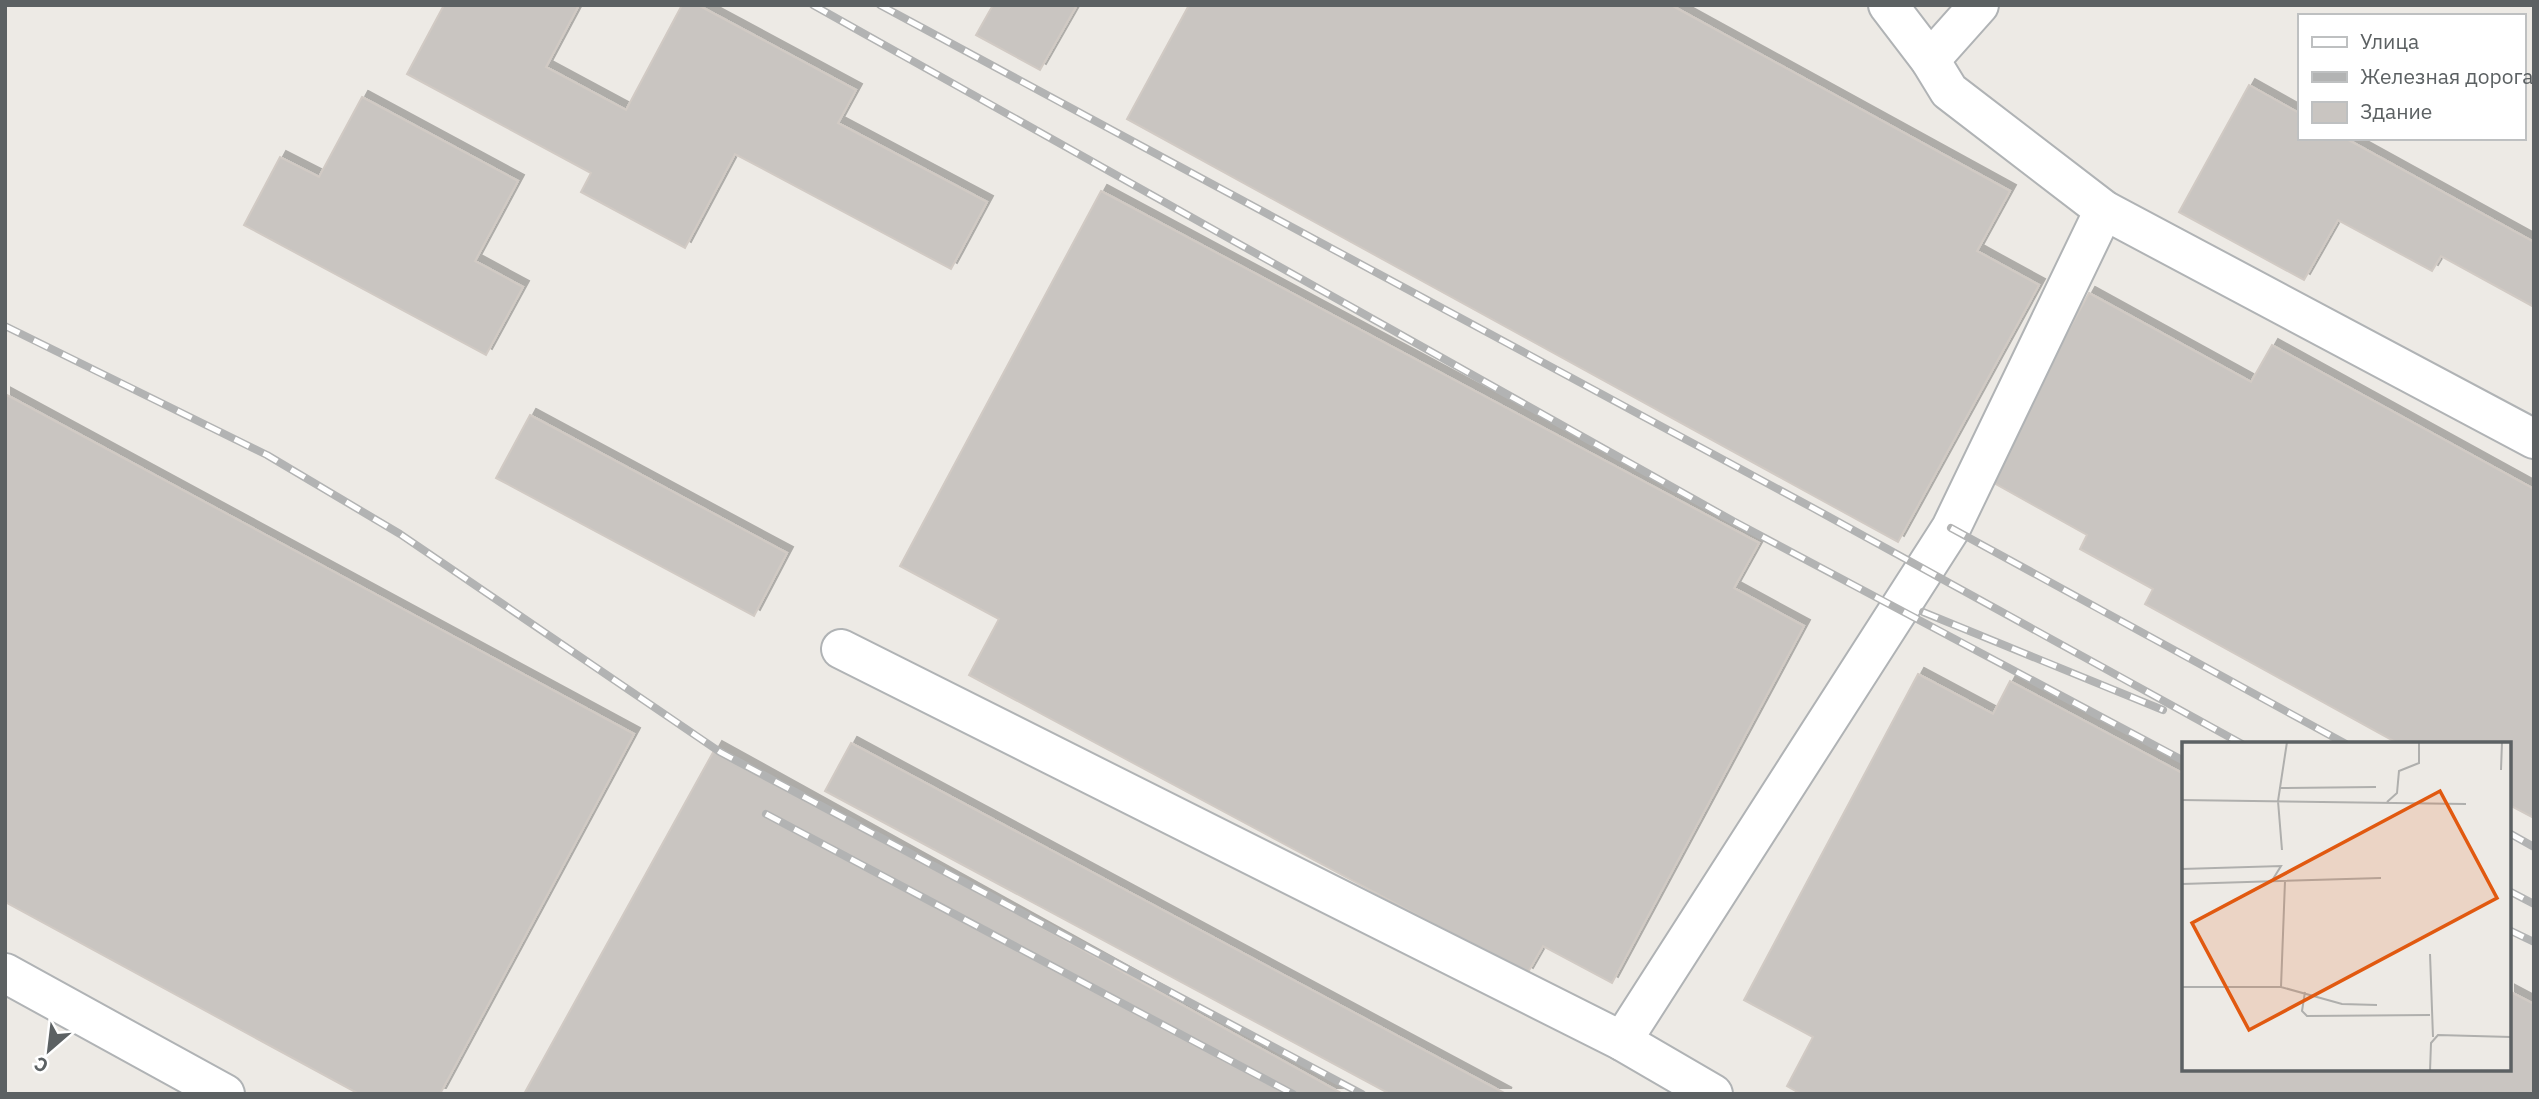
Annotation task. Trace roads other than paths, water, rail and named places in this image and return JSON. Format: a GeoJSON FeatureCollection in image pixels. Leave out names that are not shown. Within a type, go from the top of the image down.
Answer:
{"type":"FeatureCollection","features":[{"type":"Feature","properties":{"kind":"street"},"geometry":{"type":"LineString","coordinates":[[1888,5],[1930,60],[1949,91],[2104,210],[2534,439]]}},
{"type":"Feature","properties":{"kind":"street"},"geometry":{"type":"LineString","coordinates":[[1930,60],[1979,5]]}},
{"type":"Feature","properties":{"kind":"street"},"geometry":{"type":"LineString","coordinates":[[1622,1041],[1951,528],[2104,210]]}},
{"type":"Feature","properties":{"kind":"street"},"geometry":{"type":"LineString","coordinates":[[841,649],[1622,1041],[1713,1094]]}},
{"type":"Feature","properties":{"kind":"street"},"geometry":{"type":"LineString","coordinates":[[5,973],[225,1094]]}},
{"type":"Feature","properties":{"kind":"railway"},"geometry":{"type":"LineString","coordinates":[[813,5],[1733,521],[2182,760]]}},
{"type":"Feature","properties":{"kind":"railway"},"geometry":{"type":"LineString","coordinates":[[880,5],[1813,508],[2238,742]]}},
{"type":"Feature","properties":{"kind":"railway"},"geometry":{"type":"LineString","coordinates":[[5,326],[267,455],[400,534],[720,752],[1362,1094]]}},
{"type":"Feature","properties":{"kind":"railway"},"geometry":{"type":"LineString","coordinates":[[1951,528],[2342,742]]}},
{"type":"Feature","properties":{"kind":"railway"},"geometry":{"type":"LineString","coordinates":[[1923,612],[2163,710]]}},
{"type":"Feature","properties":{"kind":"railway"},"geometry":{"type":"LineString","coordinates":[[766,814],[1293,1094]]}},
{"type":"Feature","properties":{"kind":"railway"},"geometry":{"type":"LineString","coordinates":[[2511,834],[2534,847]]}},
{"type":"Feature","properties":{"kind":"railway"},"geometry":{"type":"LineString","coordinates":[[2511,892],[2534,904]]}},
{"type":"Feature","properties":{"kind":"railway"},"geometry":{"type":"LineString","coordinates":[[2511,931],[2534,942]]}}]}
